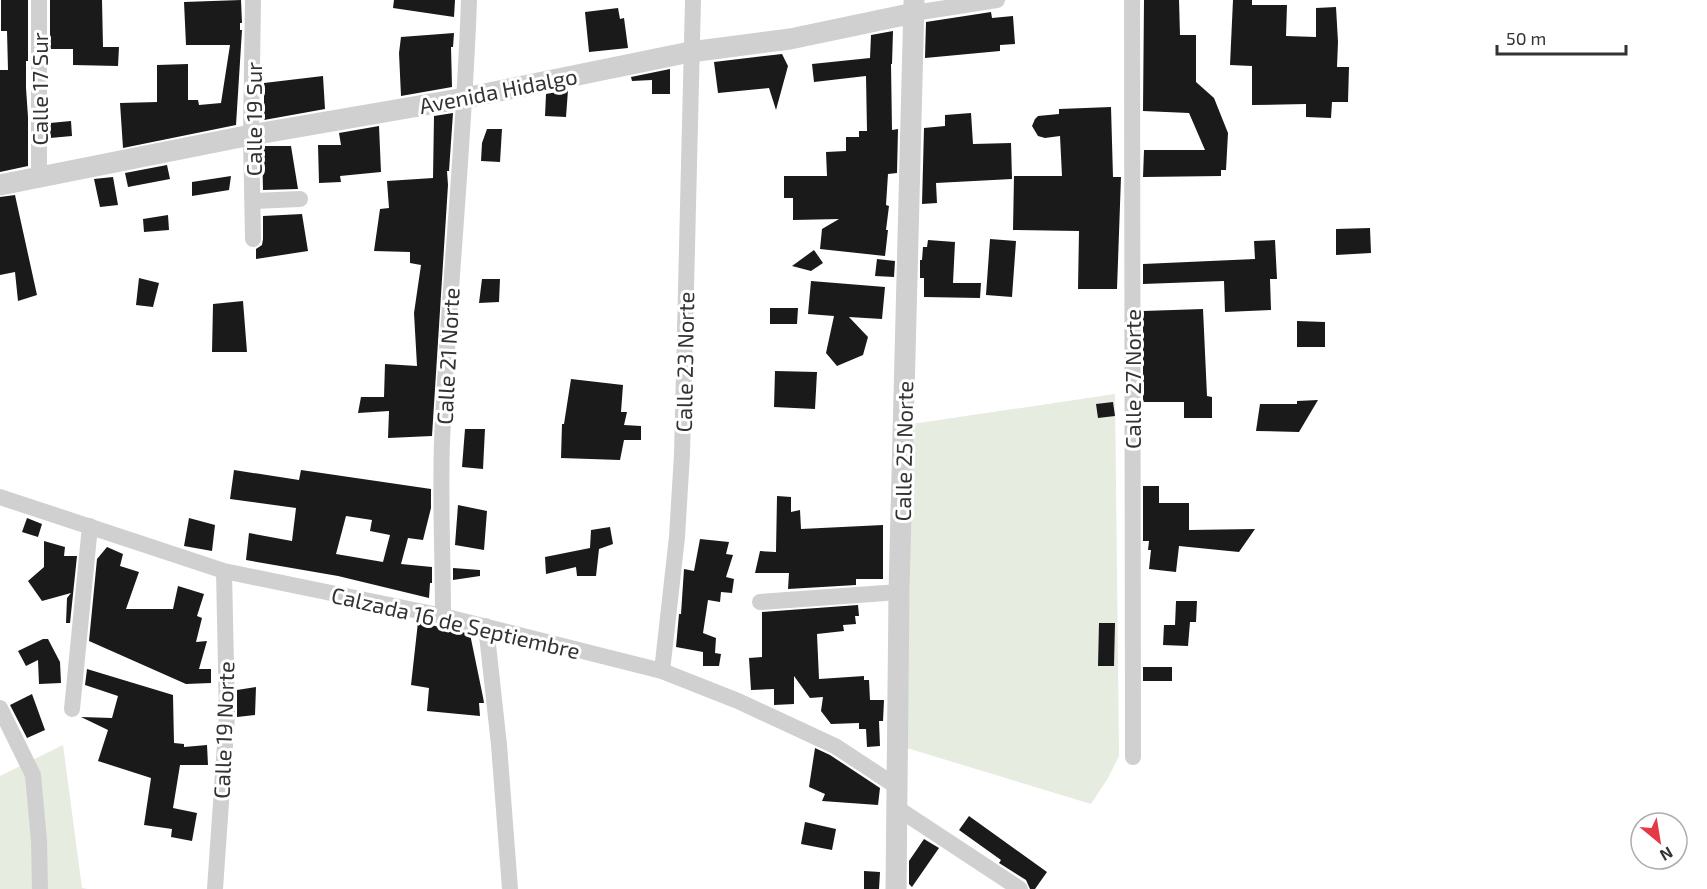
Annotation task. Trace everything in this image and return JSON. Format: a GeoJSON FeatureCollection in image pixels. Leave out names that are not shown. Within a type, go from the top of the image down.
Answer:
{"type":"FeatureCollection","features":[{"type":"Feature","properties":{"kind":"street","name":"Calle 17 Sur"},"geometry":{"type":"LineString","coordinates":[[39,0],[39,178]]}},
{"type":"Feature","properties":{"kind":"street","name":"Calle 19 Sur"},"geometry":{"type":"LineString","coordinates":[[253,0],[251,135],[253,239]]}},
{"type":"Feature","properties":{"kind":"street","name":"Calle 21 Norte"},"geometry":{"type":"LineString","coordinates":[[443,616],[442,445],[449,300],[465,98],[469,0]]}},
{"type":"Feature","properties":{"kind":"street","name":"Calle 23 Norte"},"geometry":{"type":"LineString","coordinates":[[662,671],[677,537],[682,454],[693,0]]}},
{"type":"Feature","properties":{"kind":"street","name":"Avenida Hidalgo"},"geometry":{"type":"LineString","coordinates":[[0,185],[251,135],[465,98],[690,52],[790,39],[914,7],[997,0]]}},
{"type":"Feature","properties":{"kind":"street","name":"Calle 27 Norte"},"geometry":{"type":"LineString","coordinates":[[1132,0],[1133,757]]}},
{"type":"Feature","properties":{"kind":"street","name":"Calle 25 Norte"},"geometry":{"type":"LineString","coordinates":[[896,889],[899,592],[914,7]]}},
{"type":"Feature","properties":{"kind":"street"},"geometry":{"type":"LineString","coordinates":[[253,201],[300,199]]}},
{"type":"Feature","properties":{"kind":"street","name":"Calzada 16 de Septiembre"},"geometry":{"type":"LineString","coordinates":[[0,497],[224,570],[443,616],[662,671],[738,701],[835,746],[896,786]]}},
{"type":"Feature","properties":{"kind":"street"},"geometry":{"type":"LineString","coordinates":[[72,709],[90,526]]}},
{"type":"Feature","properties":{"kind":"street","name":"Calle 19 Norte"},"geometry":{"type":"LineString","coordinates":[[215,889],[227,716],[224,570]]}},
{"type":"Feature","properties":{"kind":"street"},"geometry":{"type":"LineString","coordinates":[[760,602],[899,592]]}},
{"type":"Feature","properties":{"kind":"street"},"geometry":{"type":"LineString","coordinates":[[486,626],[499,745],[510,889]]}},
{"type":"Feature","properties":{"kind":"street"},"geometry":{"type":"LineString","coordinates":[[0,708],[33,775],[39,841],[40,889]]}},
{"type":"Feature","properties":{"kind":"street"},"geometry":{"type":"LineString","coordinates":[[897,808],[1020,889]]}},
{"type":"Feature","properties":{"kind":"shaded area"},"geometry":{"type":"Polygon","coordinates":[[[1115,394],[1119,756],[1091,804],[907,748],[912,424],[1115,394]]]}},
{"type":"Feature","properties":{"kind":"shaded area"},"geometry":{"type":"Polygon","coordinates":[[[63,745],[82,888],[88,889],[0,889],[0,776],[63,745]]]}},
{"type":"Feature","properties":{"kind":"building"},"geometry":{"type":"Polygon","coordinates":[[[1,0],[28,0],[26,88],[28,166],[0,172],[0,70],[8,70],[7,31],[1,31],[1,0]]]}},
{"type":"Feature","properties":{"kind":"building"},"geometry":{"type":"Polygon","coordinates":[[[50,0],[102,0],[103,47],[119,47],[118,66],[73,65],[73,49],[50,49],[50,0]]]}},
{"type":"Feature","properties":{"kind":"building"},"geometry":{"type":"Polygon","coordinates":[[[241,0],[240,30],[242,30],[236,125],[123,148],[120,103],[157,102],[157,65],[188,64],[188,100],[198,100],[199,105],[221,103],[230,45],[186,45],[184,2],[241,0]]]}},
{"type":"Feature","properties":{"kind":"building"},"geometry":{"type":"Polygon","coordinates":[[[394,0],[455,0],[454,17],[393,8],[394,0]]]}},
{"type":"Feature","properties":{"kind":"building"},"geometry":{"type":"Polygon","coordinates":[[[1144,0],[1179,0],[1180,35],[1196,35],[1196,82],[1214,98],[1228,133],[1226,170],[1221,170],[1221,176],[1143,177],[1144,150],[1205,150],[1189,113],[1143,111],[1144,0]]]}},
{"type":"Feature","properties":{"kind":"building"},"geometry":{"type":"Polygon","coordinates":[[[1233,0],[1252,0],[1252,5],[1287,5],[1286,36],[1316,37],[1316,8],[1336,7],[1337,67],[1349,67],[1348,102],[1332,102],[1331,118],[1306,117],[1306,104],[1252,105],[1252,66],[1230,65],[1233,0]]]}},
{"type":"Feature","properties":{"kind":"building"},"geometry":{"type":"Polygon","coordinates":[[[618,8],[620,19],[624,18],[628,48],[589,52],[585,12],[618,8]]]}},
{"type":"Feature","properties":{"kind":"building"},"geometry":{"type":"Polygon","coordinates":[[[991,12],[992,18],[1013,16],[1015,44],[1000,45],[1000,51],[925,58],[926,22],[991,12]]]}},
{"type":"Feature","properties":{"kind":"building"},"geometry":{"type":"Polygon","coordinates":[[[893,31],[892,130],[898,129],[897,173],[888,174],[886,205],[889,206],[885,256],[820,249],[822,229],[839,219],[793,220],[793,198],[784,198],[784,176],[827,176],[826,152],[846,151],[846,137],[859,137],[859,131],[867,131],[866,76],[814,82],[812,64],[870,58],[871,35],[893,31]]]}},
{"type":"Feature","properties":{"kind":"building"},"geometry":{"type":"Polygon","coordinates":[[[454,33],[453,47],[451,47],[452,87],[401,96],[399,53],[401,37],[454,33]]]}},
{"type":"Feature","properties":{"kind":"building"},"geometry":{"type":"Polygon","coordinates":[[[782,54],[788,66],[776,110],[769,88],[718,93],[714,62],[782,54]]]}},
{"type":"Feature","properties":{"kind":"building"},"geometry":{"type":"Polygon","coordinates":[[[670,69],[670,94],[652,94],[652,80],[632,81],[631,77],[670,69]]]}},
{"type":"Feature","properties":{"kind":"building"},"geometry":{"type":"Polygon","coordinates":[[[323,76],[325,109],[264,120],[264,83],[323,76]]]}},
{"type":"Feature","properties":{"kind":"building"},"geometry":{"type":"Polygon","coordinates":[[[568,90],[566,117],[545,116],[546,94],[568,90]]]}},
{"type":"Feature","properties":{"kind":"building"},"geometry":{"type":"Polygon","coordinates":[[[1111,107],[1113,177],[1121,177],[1117,289],[1078,289],[1079,231],[1013,230],[1014,176],[1062,176],[1060,136],[1045,138],[1038,136],[1032,126],[1038,116],[1059,114],[1059,109],[1111,107]]]}},
{"type":"Feature","properties":{"kind":"building"},"geometry":{"type":"Polygon","coordinates":[[[453,113],[449,171],[447,171],[432,436],[388,438],[389,411],[358,413],[361,397],[384,397],[385,364],[417,366],[414,313],[421,265],[410,263],[410,252],[374,251],[380,209],[389,208],[387,181],[433,178],[434,116],[453,113]]]}},
{"type":"Feature","properties":{"kind":"building"},"geometry":{"type":"Polygon","coordinates":[[[971,113],[973,144],[1011,143],[1012,179],[936,183],[937,203],[922,204],[924,128],[945,126],[945,115],[971,113]]]}},
{"type":"Feature","properties":{"kind":"building"},"geometry":{"type":"Polygon","coordinates":[[[71,121],[72,136],[50,138],[50,123],[71,121]]]}},
{"type":"Feature","properties":{"kind":"building"},"geometry":{"type":"Polygon","coordinates":[[[379,126],[381,172],[340,176],[341,182],[319,183],[318,145],[341,145],[339,133],[379,126]]]}},
{"type":"Feature","properties":{"kind":"building"},"geometry":{"type":"Polygon","coordinates":[[[487,129],[502,129],[500,162],[481,161],[482,143],[487,129]]]}},
{"type":"Feature","properties":{"kind":"building"},"geometry":{"type":"Polygon","coordinates":[[[262,146],[291,146],[298,189],[263,190],[262,146]]]}},
{"type":"Feature","properties":{"kind":"building"},"geometry":{"type":"Polygon","coordinates":[[[167,165],[170,179],[128,187],[125,173],[167,165]]]}},
{"type":"Feature","properties":{"kind":"building"},"geometry":{"type":"Polygon","coordinates":[[[231,176],[229,190],[192,196],[192,182],[231,176]]]}},
{"type":"Feature","properties":{"kind":"building"},"geometry":{"type":"Polygon","coordinates":[[[113,177],[118,205],[100,207],[94,179],[113,177]]]}},
{"type":"Feature","properties":{"kind":"building"},"geometry":{"type":"Polygon","coordinates":[[[15,195],[37,295],[18,301],[15,272],[0,275],[0,197],[15,195]]]}},
{"type":"Feature","properties":{"kind":"building"},"geometry":{"type":"Polygon","coordinates":[[[302,214],[308,251],[256,259],[256,249],[262,245],[263,239],[263,216],[302,214]]]}},
{"type":"Feature","properties":{"kind":"building"},"geometry":{"type":"Polygon","coordinates":[[[168,215],[169,230],[144,232],[143,219],[168,215]]]}},
{"type":"Feature","properties":{"kind":"building"},"geometry":{"type":"Polygon","coordinates":[[[1370,228],[1371,253],[1336,255],[1336,229],[1370,228]]]}},
{"type":"Feature","properties":{"kind":"building"},"geometry":{"type":"Polygon","coordinates":[[[990,239],[1016,241],[1012,297],[986,295],[990,239]]]}},
{"type":"Feature","properties":{"kind":"building"},"geometry":{"type":"Polygon","coordinates":[[[928,240],[955,242],[953,283],[981,283],[980,298],[924,297],[924,278],[920,278],[920,260],[922,260],[923,247],[927,247],[928,240]]]}},
{"type":"Feature","properties":{"kind":"building"},"geometry":{"type":"Polygon","coordinates":[[[1275,240],[1277,279],[1270,279],[1271,310],[1225,312],[1224,281],[1143,284],[1143,264],[1255,259],[1254,241],[1275,240]]]}},
{"type":"Feature","properties":{"kind":"building"},"geometry":{"type":"Polygon","coordinates":[[[814,250],[823,263],[811,271],[792,266],[814,250]]]}},
{"type":"Feature","properties":{"kind":"building"},"geometry":{"type":"Polygon","coordinates":[[[877,259],[895,261],[894,277],[875,276],[877,259]]]}},
{"type":"Feature","properties":{"kind":"building"},"geometry":{"type":"Polygon","coordinates":[[[139,278],[159,283],[153,307],[136,305],[139,278]]]}},
{"type":"Feature","properties":{"kind":"building"},"geometry":{"type":"Polygon","coordinates":[[[482,279],[500,279],[499,302],[479,303],[482,279]]]}},
{"type":"Feature","properties":{"kind":"building"},"geometry":{"type":"Polygon","coordinates":[[[811,281],[885,287],[882,319],[849,317],[868,337],[863,355],[837,366],[826,353],[834,316],[808,314],[811,281]]]}},
{"type":"Feature","properties":{"kind":"building"},"geometry":{"type":"Polygon","coordinates":[[[243,301],[247,352],[212,352],[213,304],[243,301]]]}},
{"type":"Feature","properties":{"kind":"building"},"geometry":{"type":"Polygon","coordinates":[[[770,308],[798,308],[797,324],[770,324],[770,308]]]}},
{"type":"Feature","properties":{"kind":"building"},"geometry":{"type":"Polygon","coordinates":[[[1203,309],[1207,396],[1212,397],[1212,418],[1184,418],[1184,402],[1143,402],[1143,311],[1203,309]]]}},
{"type":"Feature","properties":{"kind":"building"},"geometry":{"type":"Polygon","coordinates":[[[1297,321],[1325,322],[1325,347],[1297,347],[1297,321]]]}},
{"type":"Feature","properties":{"kind":"building"},"geometry":{"type":"Polygon","coordinates":[[[775,371],[817,372],[815,409],[774,407],[775,371]]]}},
{"type":"Feature","properties":{"kind":"building"},"geometry":{"type":"Polygon","coordinates":[[[571,379],[623,385],[621,412],[627,412],[624,425],[641,426],[641,440],[624,440],[620,460],[561,458],[562,424],[564,424],[571,379]]]}},
{"type":"Feature","properties":{"kind":"building"},"geometry":{"type":"Polygon","coordinates":[[[1318,400],[1299,432],[1256,431],[1260,404],[1297,404],[1297,401],[1318,400]]]}},
{"type":"Feature","properties":{"kind":"building"},"geometry":{"type":"Polygon","coordinates":[[[1113,402],[1115,416],[1098,418],[1096,404],[1113,402]]]}},
{"type":"Feature","properties":{"kind":"building"},"geometry":{"type":"Polygon","coordinates":[[[465,429],[485,429],[483,469],[462,467],[465,429]]]}},
{"type":"Feature","properties":{"kind":"building"},"geometry":{"type":"Polygon","coordinates":[[[234,470],[299,480],[301,470],[431,489],[431,508],[423,540],[408,538],[401,564],[432,567],[429,598],[338,576],[246,560],[249,533],[292,541],[296,508],[230,499],[234,470]],[[346,516],[336,554],[383,562],[390,535],[370,531],[372,520],[346,516]]]}},
{"type":"Feature","properties":{"kind":"building"},"geometry":{"type":"Polygon","coordinates":[[[1143,486],[1159,486],[1159,503],[1189,503],[1189,530],[1255,529],[1239,552],[1179,546],[1176,572],[1149,569],[1151,550],[1148,550],[1149,541],[1143,541],[1143,486]]]}},
{"type":"Feature","properties":{"kind":"building"},"geometry":{"type":"Polygon","coordinates":[[[777,496],[791,497],[791,512],[800,510],[801,529],[883,525],[883,579],[856,579],[856,585],[788,589],[789,573],[755,573],[760,551],[776,552],[777,496]]]}},
{"type":"Feature","properties":{"kind":"building"},"geometry":{"type":"Polygon","coordinates":[[[458,505],[487,511],[484,550],[455,545],[458,505]]]}},
{"type":"Feature","properties":{"kind":"building"},"geometry":{"type":"Polygon","coordinates":[[[27,518],[42,524],[38,537],[22,532],[27,518]]]}},
{"type":"Feature","properties":{"kind":"building"},"geometry":{"type":"Polygon","coordinates":[[[189,518],[215,525],[212,551],[184,546],[189,518]]]}},
{"type":"Feature","properties":{"kind":"building"},"geometry":{"type":"Polygon","coordinates":[[[610,527],[613,544],[599,549],[596,576],[577,576],[576,567],[546,574],[545,557],[590,548],[591,530],[610,527]]]}},
{"type":"Feature","properties":{"kind":"building"},"geometry":{"type":"Polygon","coordinates":[[[700,539],[729,542],[726,554],[733,555],[726,577],[734,579],[732,593],[721,592],[720,602],[708,600],[703,633],[716,638],[715,653],[721,654],[719,666],[703,666],[703,652],[676,647],[684,569],[694,571],[700,539]]]}},
{"type":"Feature","properties":{"kind":"building"},"geometry":{"type":"Polygon","coordinates":[[[44,541],[65,547],[64,556],[77,556],[70,623],[66,623],[67,598],[71,593],[42,601],[28,581],[44,567],[44,541]]]}},
{"type":"Feature","properties":{"kind":"building"},"geometry":{"type":"Polygon","coordinates":[[[107,547],[123,554],[120,566],[139,572],[126,609],[173,609],[178,586],[204,594],[197,616],[202,618],[196,642],[207,641],[199,669],[211,669],[211,683],[186,684],[89,641],[97,559],[107,547]]]}},
{"type":"Feature","properties":{"kind":"building"},"geometry":{"type":"Polygon","coordinates":[[[453,568],[480,570],[480,576],[453,580],[453,568]]]}},
{"type":"Feature","properties":{"kind":"building"},"geometry":{"type":"Polygon","coordinates":[[[1176,601],[1197,601],[1196,622],[1190,622],[1188,646],[1163,645],[1164,625],[1175,625],[1176,601]]]}},
{"type":"Feature","properties":{"kind":"building"},"geometry":{"type":"Polygon","coordinates":[[[858,605],[859,616],[855,616],[856,624],[843,625],[844,631],[817,634],[819,679],[864,676],[864,680],[869,680],[870,700],[884,700],[883,721],[879,721],[880,746],[867,747],[866,729],[859,729],[859,723],[831,724],[821,711],[823,697],[810,698],[794,676],[794,704],[774,705],[774,689],[751,690],[749,658],[762,657],[762,612],[858,605]]]}},
{"type":"Feature","properties":{"kind":"building"},"geometry":{"type":"Polygon","coordinates":[[[418,622],[470,634],[484,703],[479,703],[480,716],[427,711],[429,688],[411,685],[418,622]]]}},
{"type":"Feature","properties":{"kind":"building"},"geometry":{"type":"Polygon","coordinates":[[[1099,623],[1115,623],[1114,666],[1098,666],[1099,623]]]}},
{"type":"Feature","properties":{"kind":"building"},"geometry":{"type":"Polygon","coordinates":[[[43,639],[48,639],[60,662],[61,683],[39,684],[38,660],[26,666],[18,651],[43,639]]]}},
{"type":"Feature","properties":{"kind":"building"},"geometry":{"type":"Polygon","coordinates":[[[1143,667],[1172,667],[1172,681],[1143,681],[1143,667]]]}},
{"type":"Feature","properties":{"kind":"building"},"geometry":{"type":"Polygon","coordinates":[[[87,669],[173,695],[174,743],[184,744],[184,747],[207,745],[208,765],[180,765],[173,808],[197,813],[192,841],[171,837],[172,829],[144,825],[151,778],[98,761],[108,730],[81,717],[112,718],[118,696],[85,685],[87,669]]]}},
{"type":"Feature","properties":{"kind":"building"},"geometry":{"type":"Polygon","coordinates":[[[256,687],[255,715],[237,717],[237,690],[256,687]]]}},
{"type":"Feature","properties":{"kind":"building"},"geometry":{"type":"Polygon","coordinates":[[[32,694],[45,730],[27,738],[10,705],[32,694]]]}},
{"type":"Feature","properties":{"kind":"building"},"geometry":{"type":"Polygon","coordinates":[[[815,748],[830,755],[880,788],[878,805],[822,801],[825,794],[809,787],[815,748]]]}},
{"type":"Feature","properties":{"kind":"building"},"geometry":{"type":"Polygon","coordinates":[[[969,816],[1047,872],[1035,889],[1030,889],[1026,880],[999,863],[1001,860],[959,830],[969,816]]]}},
{"type":"Feature","properties":{"kind":"building"},"geometry":{"type":"Polygon","coordinates":[[[805,822],[836,829],[832,850],[801,844],[805,822]]]}},
{"type":"Feature","properties":{"kind":"building"},"geometry":{"type":"Polygon","coordinates":[[[924,839],[939,848],[912,887],[909,884],[909,861],[924,839]]]}},
{"type":"Feature","properties":{"kind":"building"},"geometry":{"type":"Polygon","coordinates":[[[864,871],[880,872],[879,889],[864,889],[864,871]]]}}]}
